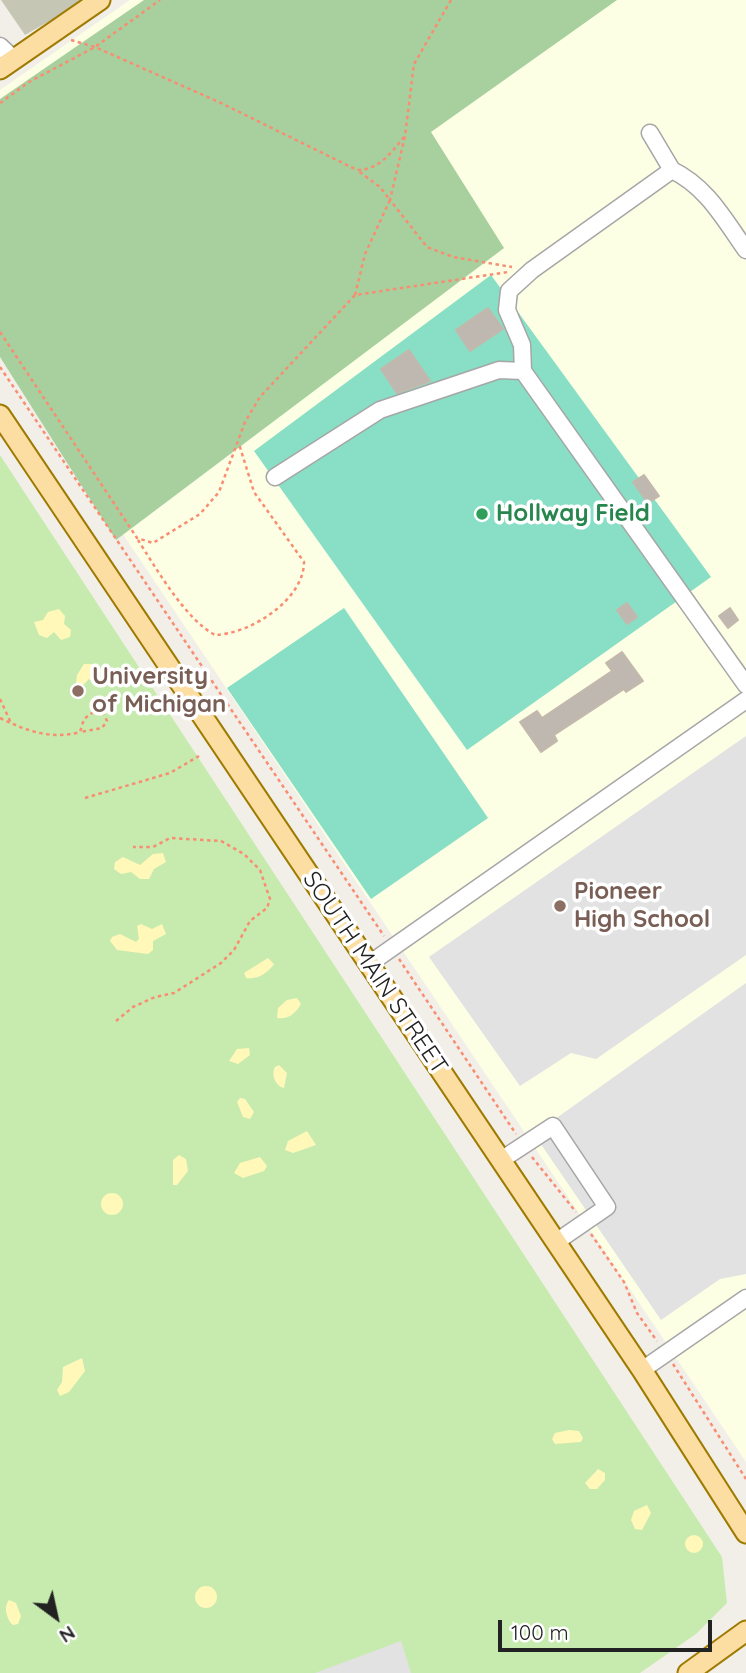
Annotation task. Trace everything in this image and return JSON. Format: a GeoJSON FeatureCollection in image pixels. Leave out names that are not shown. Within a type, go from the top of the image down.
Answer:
{"type":"FeatureCollection","features":[{"type":"Feature","properties":{"kind":"main road"},"geometry":{"type":"LineString","coordinates":[[5,58],[100,0]]}},
{"type":"Feature","properties":{"kind":"main road","name":"SOUTH MAIN STREET"},"geometry":{"type":"LineString","coordinates":[[0,415],[642,1370],[746,1533]]}},
{"type":"Feature","properties":{"kind":"main road"},"geometry":{"type":"LineString","coordinates":[[688,1673],[746,1631]]}},
{"type":"Feature","properties":{"kind":"lane"},"geometry":{"type":"LineString","coordinates":[[650,133],[672,170],[688,178],[707,195],[746,250]]}},
{"type":"Feature","properties":{"kind":"lane"},"geometry":{"type":"LineString","coordinates":[[672,170],[532,270],[509,291],[507,310],[522,345],[523,371],[746,685]]}},
{"type":"Feature","properties":{"kind":"lane"},"geometry":{"type":"LineString","coordinates":[[275,478],[380,410],[499,370],[523,371]]}},
{"type":"Feature","properties":{"kind":"lane"},"geometry":{"type":"LineString","coordinates":[[369,964],[746,700]]}},
{"type":"Feature","properties":{"kind":"lane"},"geometry":{"type":"LineString","coordinates":[[500,1160],[553,1126],[607,1207],[556,1242]]}},
{"type":"Feature","properties":{"kind":"lane"},"geometry":{"type":"LineString","coordinates":[[642,1370],[746,1298]]}},
{"type":"Feature","properties":{"kind":"path"},"geometry":{"type":"LineString","coordinates":[[0,103],[29,82],[94,47],[160,0]]}},
{"type":"Feature","properties":{"kind":"path"},"geometry":{"type":"LineString","coordinates":[[137,538],[153,543],[200,514],[219,492],[238,441],[260,397],[355,295],[365,254],[390,201],[405,136],[414,64],[451,0]]}},
{"type":"Feature","properties":{"kind":"path"},"geometry":{"type":"LineString","coordinates":[[94,47],[272,127],[357,170],[380,187],[417,238],[437,252],[516,269],[355,295]]}},
{"type":"Feature","properties":{"kind":"path"},"geometry":{"type":"LineString","coordinates":[[357,170],[373,167],[385,160],[405,136]]}},
{"type":"Feature","properties":{"kind":"path"},"geometry":{"type":"LineString","coordinates":[[0,332],[166,584],[196,619],[215,635],[236,631],[287,601],[304,572],[304,562],[254,492],[238,441]]}},
{"type":"Feature","properties":{"kind":"path"},"geometry":{"type":"LineString","coordinates":[[0,367],[382,934]]}},
{"type":"Feature","properties":{"kind":"path"},"geometry":{"type":"LineString","coordinates":[[0,699],[11,723]]}},
{"type":"Feature","properties":{"kind":"path"},"geometry":{"type":"LineString","coordinates":[[0,718],[39,734],[62,737],[102,728],[107,721],[103,712],[96,710],[89,713],[80,732]]}},
{"type":"Feature","properties":{"kind":"path"},"geometry":{"type":"LineString","coordinates":[[85,798],[170,773],[199,756]]}},
{"type":"Feature","properties":{"kind":"path"},"geometry":{"type":"LineString","coordinates":[[116,1021],[133,1007],[174,993],[221,963],[234,950],[250,921],[267,908],[270,899],[260,870],[244,854],[221,841],[170,838],[153,847],[134,847]]}},
{"type":"Feature","properties":{"kind":"shaded area"},"geometry":{"type":"Polygon","coordinates":[[[1,0],[86,0],[25,35],[1,0]]]}},
{"type":"Feature","properties":{"kind":"shaded area","name":"Pioneer High School"},"geometry":{"type":"Polygon","coordinates":[[[130,0],[746,0],[746,1462],[0,351],[0,90],[130,0]]]}},
{"type":"Feature","properties":{"kind":"shaded area"},"geometry":{"type":"Polygon","coordinates":[[[746,736],[746,955],[596,1059],[571,1053],[520,1086],[429,957],[746,736]]]}},
{"type":"Feature","properties":{"kind":"shaded area"},"geometry":{"type":"Polygon","coordinates":[[[746,983],[746,1274],[720,1279],[661,1320],[534,1134],[746,983]]]}},
{"type":"Feature","properties":{"kind":"shaded area"},"geometry":{"type":"Polygon","coordinates":[[[401,1641],[411,1673],[315,1673],[401,1641]]]}},
{"type":"Feature","properties":{"kind":"green space"},"geometry":{"type":"Polygon","coordinates":[[[144,0],[617,0],[431,132],[504,248],[116,540],[0,357],[0,99],[144,0]]]}},
{"type":"Feature","properties":{"kind":"green space","name":"Hollway Field"},"geometry":{"type":"Polygon","coordinates":[[[491,275],[711,577],[467,750],[254,451],[491,275]]]}},
{"type":"Feature","properties":{"kind":"green space"},"geometry":{"type":"Polygon","coordinates":[[[0,455],[722,1557],[727,1603],[696,1634],[640,1673],[0,1673],[0,455]]]}},
{"type":"Feature","properties":{"kind":"green space"},"geometry":{"type":"Polygon","coordinates":[[[344,608],[488,818],[371,899],[227,688],[344,608]]]}},
{"type":"Feature","properties":{"kind":"sand"},"geometry":{"type":"Polygon","coordinates":[[[59,609],[65,616],[64,624],[71,630],[70,637],[61,640],[54,632],[47,638],[39,635],[34,622],[43,620],[48,612],[59,609]]]}},
{"type":"Feature","properties":{"kind":"sand"},"geometry":{"type":"Polygon","coordinates":[[[84,664],[95,664],[101,669],[102,679],[97,685],[89,679],[82,686],[76,683],[77,675],[84,664]]]}},
{"type":"Feature","properties":{"kind":"sand"},"geometry":{"type":"Polygon","coordinates":[[[163,853],[166,862],[154,869],[149,879],[140,879],[131,872],[121,874],[114,869],[115,862],[123,857],[140,865],[153,854],[163,853]]]}},
{"type":"Feature","properties":{"kind":"sand"},"geometry":{"type":"Polygon","coordinates":[[[141,924],[152,929],[162,924],[166,934],[153,941],[153,950],[148,954],[117,950],[110,941],[112,937],[120,934],[136,942],[139,939],[137,926],[141,924]]]}},
{"type":"Feature","properties":{"kind":"sand"},"geometry":{"type":"Polygon","coordinates":[[[268,958],[274,964],[269,970],[258,977],[246,978],[244,973],[268,958]]]}},
{"type":"Feature","properties":{"kind":"sand"},"geometry":{"type":"Polygon","coordinates":[[[297,998],[301,1004],[294,1013],[285,1018],[277,1018],[278,1008],[287,1000],[297,998]]]}},
{"type":"Feature","properties":{"kind":"sand"},"geometry":{"type":"Polygon","coordinates":[[[249,1048],[250,1055],[238,1064],[229,1061],[237,1049],[249,1048]]]}},
{"type":"Feature","properties":{"kind":"sand"},"geometry":{"type":"Polygon","coordinates":[[[279,1065],[287,1073],[284,1088],[278,1085],[274,1076],[275,1067],[279,1065]]]}},
{"type":"Feature","properties":{"kind":"sand"},"geometry":{"type":"Polygon","coordinates":[[[240,1098],[245,1099],[254,1112],[250,1119],[243,1117],[237,1102],[240,1098]]]}},
{"type":"Feature","properties":{"kind":"sand"},"geometry":{"type":"Polygon","coordinates":[[[307,1131],[316,1145],[293,1153],[285,1150],[288,1141],[307,1131]]]}},
{"type":"Feature","properties":{"kind":"sand"},"geometry":{"type":"Polygon","coordinates":[[[179,1155],[186,1159],[188,1171],[177,1185],[173,1185],[173,1160],[179,1155]]]}},
{"type":"Feature","properties":{"kind":"sand"},"geometry":{"type":"Polygon","coordinates":[[[260,1157],[267,1166],[264,1171],[243,1178],[234,1173],[240,1163],[260,1157]]]}},
{"type":"Feature","properties":{"kind":"sand"},"geometry":{"type":"Polygon","coordinates":[[[112,1193],[120,1196],[123,1204],[120,1212],[112,1215],[104,1212],[101,1204],[104,1196],[112,1193]]]}},
{"type":"Feature","properties":{"kind":"sand"},"geometry":{"type":"Polygon","coordinates":[[[82,1358],[85,1371],[69,1392],[60,1396],[57,1390],[62,1382],[63,1367],[82,1358]]]}},
{"type":"Feature","properties":{"kind":"sand"},"geometry":{"type":"Polygon","coordinates":[[[579,1431],[583,1438],[581,1442],[555,1444],[552,1439],[555,1433],[579,1431]]]}},
{"type":"Feature","properties":{"kind":"sand"},"geometry":{"type":"Polygon","coordinates":[[[598,1469],[605,1473],[605,1480],[597,1489],[590,1489],[585,1483],[598,1469]]]}},
{"type":"Feature","properties":{"kind":"sand"},"geometry":{"type":"Polygon","coordinates":[[[647,1505],[651,1513],[642,1530],[635,1529],[631,1520],[634,1511],[647,1505]]]}},
{"type":"Feature","properties":{"kind":"sand"},"geometry":{"type":"Polygon","coordinates":[[[694,1535],[700,1538],[703,1544],[700,1550],[694,1553],[688,1550],[685,1544],[688,1538],[694,1535]]]}},
{"type":"Feature","properties":{"kind":"sand"},"geometry":{"type":"Polygon","coordinates":[[[206,1586],[216,1593],[217,1597],[210,1607],[206,1608],[196,1601],[195,1597],[202,1587],[206,1586]]]}},
{"type":"Feature","properties":{"kind":"sand"},"geometry":{"type":"Polygon","coordinates":[[[9,1600],[16,1603],[21,1616],[18,1624],[13,1625],[8,1617],[6,1606],[9,1600]]]}},
{"type":"Feature","properties":{"kind":"building"},"geometry":{"type":"Polygon","coordinates":[[[488,308],[503,329],[470,351],[456,330],[488,308]]]}},
{"type":"Feature","properties":{"kind":"building"},"geometry":{"type":"Polygon","coordinates":[[[409,350],[430,381],[397,393],[381,369],[409,350]]]}},
{"type":"Feature","properties":{"kind":"building"},"geometry":{"type":"Polygon","coordinates":[[[644,475],[659,496],[648,503],[633,482],[644,475]]]}},
{"type":"Feature","properties":{"kind":"building"},"geometry":{"type":"Polygon","coordinates":[[[627,603],[637,617],[627,624],[617,610],[627,603]]]}},
{"type":"Feature","properties":{"kind":"building"},"geometry":{"type":"Polygon","coordinates":[[[730,608],[738,620],[728,628],[719,616],[730,608]]]}},
{"type":"Feature","properties":{"kind":"building"},"geometry":{"type":"Polygon","coordinates":[[[622,652],[643,681],[626,692],[624,689],[554,735],[557,741],[541,752],[520,722],[537,711],[542,718],[612,671],[606,663],[622,652]]]}},
{"type":"Feature","properties":{"kind":"place","name":"Hollway Field"},"geometry":{"type":"Point","coordinates":[482,514]}},
{"type":"Feature","properties":{"kind":"place","name":"University of Michigan"},"geometry":{"type":"Point","coordinates":[78,691]}},
{"type":"Feature","properties":{"kind":"place","name":"Pioneer High School"},"geometry":{"type":"Point","coordinates":[560,906]}}]}
